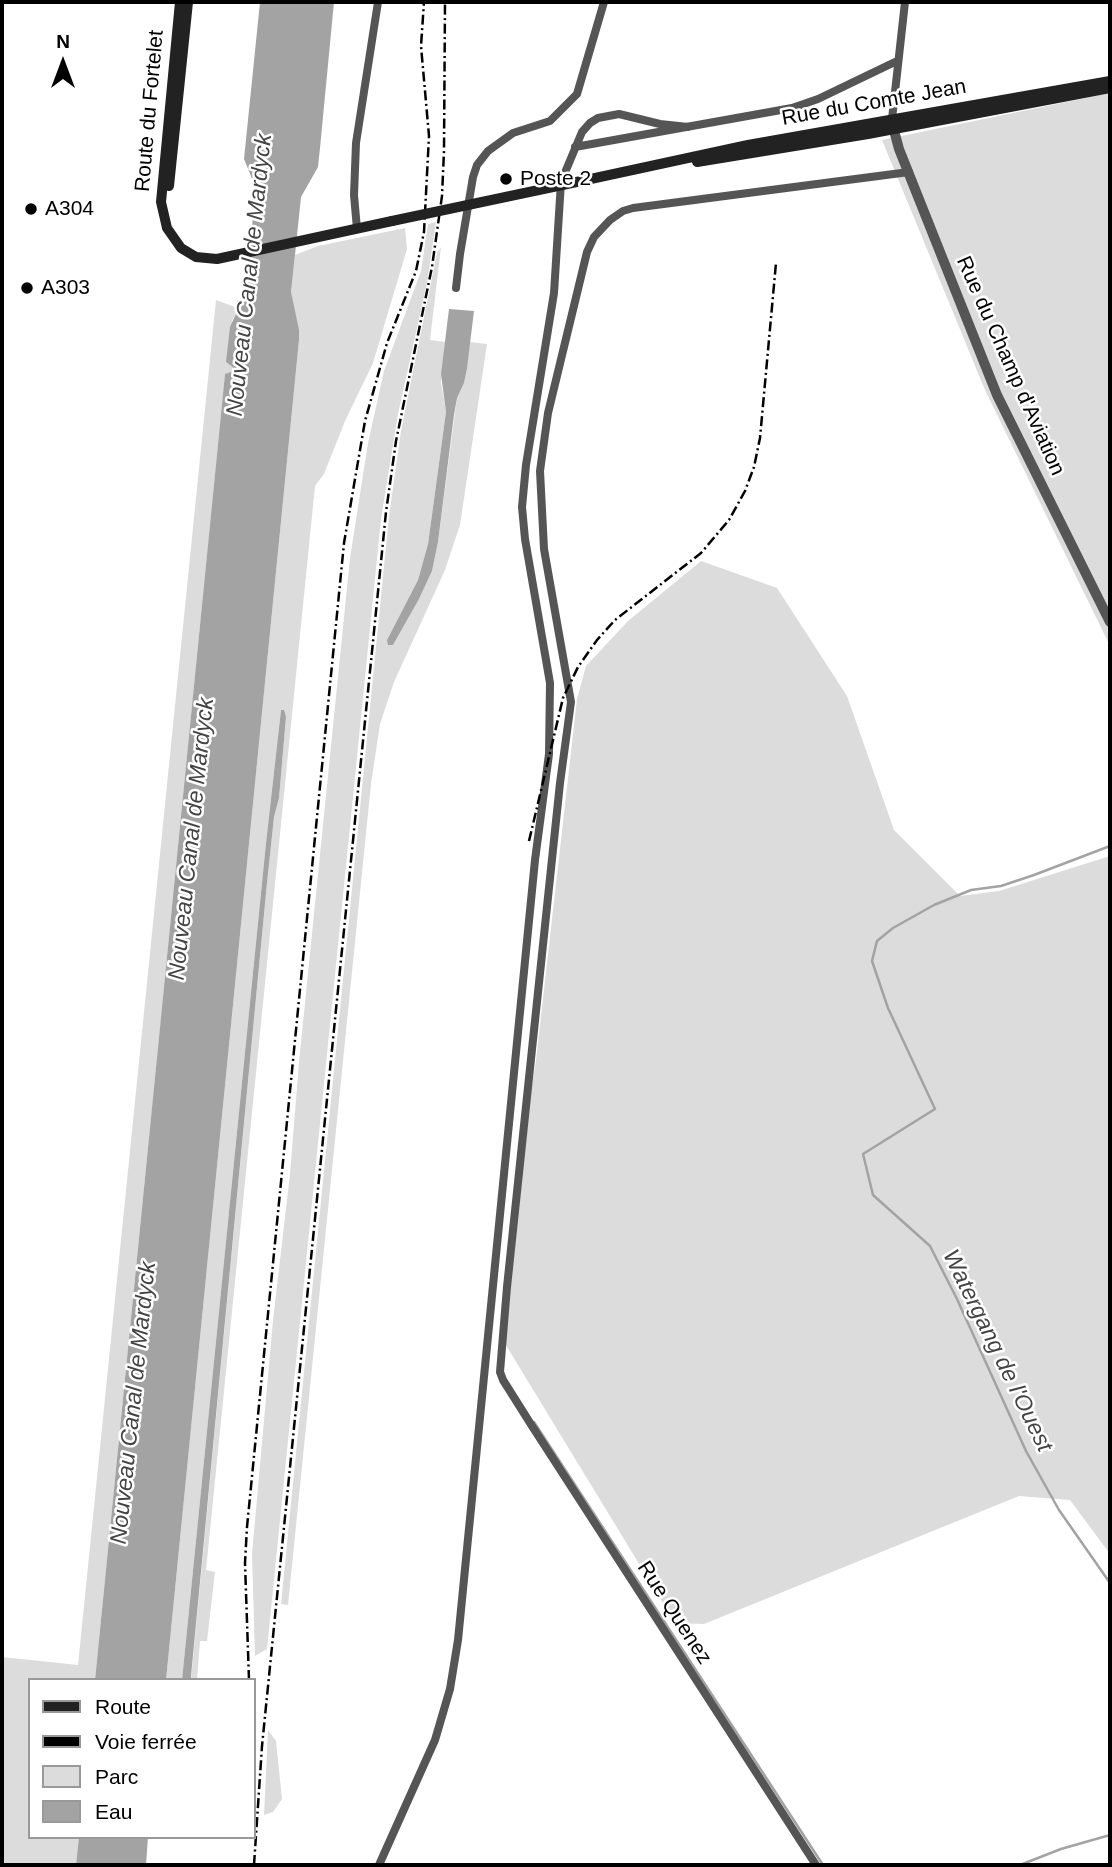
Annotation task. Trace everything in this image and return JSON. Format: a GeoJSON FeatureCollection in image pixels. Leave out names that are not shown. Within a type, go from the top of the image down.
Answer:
{"type":"FeatureCollection","features":[{"type":"Feature","properties":{"kind":"main road","name":"Route du Fortelet"},"geometry":{"type":"LineString","coordinates":[[165,223],[161,191],[180,2]]}},
{"type":"Feature","properties":{"kind":"main road","name":"Route du Fortelet"},"geometry":{"type":"LineString","coordinates":[[165,223],[188,2]]}},
{"type":"Feature","properties":{"kind":"main road","name":"Rue du Comte Jean"},"geometry":{"type":"LineString","coordinates":[[357,229],[586,180],[738,156],[1110,81]]}},
{"type":"Feature","properties":{"kind":"main road","name":"Rue du Comte Jean"},"geometry":{"type":"LineString","coordinates":[[893,124],[1110,88]]}},
{"type":"Feature","properties":{"kind":"main road"},"geometry":{"type":"LineString","coordinates":[[165,223],[176,243],[191,255],[202,259],[223,258],[357,229]]}},
{"type":"Feature","properties":{"kind":"street"},"geometry":{"type":"LineString","coordinates":[[357,229],[354,195],[356,143],[378,2]]}},
{"type":"Feature","properties":{"kind":"street"},"geometry":{"type":"LineString","coordinates":[[456,288],[475,169],[488,151],[513,133],[550,121],[577,94],[604,2]]}},
{"type":"Feature","properties":{"kind":"street"},"geometry":{"type":"LineString","coordinates":[[893,124],[897,61],[905,2]]}},
{"type":"Feature","properties":{"kind":"street"},"geometry":{"type":"LineString","coordinates":[[575,147],[800,106],[897,61]]}},
{"type":"Feature","properties":{"kind":"street"},"geometry":{"type":"LineString","coordinates":[[379,1865],[433,1747],[450,1689],[457,1648],[534,874],[551,732],[549,675],[525,539],[523,490],[554,293],[560,189],[575,147],[590,123],[609,116],[623,115],[688,127]]}},
{"type":"Feature","properties":{"kind":"street","name":"Rue du Champ d'Aviation"},"geometry":{"type":"LineString","coordinates":[[893,124],[909,172],[997,396],[1110,622]]}},
{"type":"Feature","properties":{"kind":"street","name":"Rue Quenez"},"geometry":{"type":"LineString","coordinates":[[816,1865],[503,1380],[500,1367],[561,770],[571,702],[544,549],[539,478],[545,427],[587,252],[605,223],[623,211],[909,172]]}},
{"type":"Feature","properties":{"kind":"green space"},"geometry":{"type":"Polygon","coordinates":[[[1110,93],[1110,646],[985,390],[882,140],[1110,93]]]}},
{"type":"Feature","properties":{"kind":"green space"},"geometry":{"type":"Polygon","coordinates":[[[436,222],[427,283],[398,414],[381,519],[267,1649],[255,1656],[252,1554],[350,558],[368,443],[384,371],[421,271],[428,224],[436,222]]]}},
{"type":"Feature","properties":{"kind":"green space"},"geometry":{"type":"Polygon","coordinates":[[[405,228],[407,249],[373,363],[345,421],[324,474],[315,486],[206,1570],[215,1572],[207,1641],[200,1641],[197,1678],[191,1678],[267,883],[274,817],[279,798],[286,717],[281,710],[182,1678],[166,1678],[299,340],[291,292],[295,255],[318,246],[405,228]]]}},
{"type":"Feature","properties":{"kind":"green space"},"geometry":{"type":"Polygon","coordinates":[[[441,247],[430,340],[445,342],[441,382],[446,412],[428,544],[418,580],[387,640],[393,645],[432,571],[457,398],[464,383],[470,342],[487,344],[460,525],[445,570],[394,682],[380,724],[371,784],[288,1605],[281,1604],[389,516],[401,431],[437,253],[441,247]]]}},
{"type":"Feature","properties":{"kind":"green space"},"geometry":{"type":"Polygon","coordinates":[[[216,300],[238,308],[232,321],[234,371],[225,375],[95,1678],[28,1678],[28,1839],[79,1839],[76,1865],[2,1865],[2,1657],[78,1665],[216,300]]]}},
{"type":"Feature","properties":{"kind":"green space"},"geometry":{"type":"Polygon","coordinates":[[[701,561],[777,588],[847,696],[894,830],[960,896],[999,891],[1110,856],[1110,1554],[1070,1500],[1019,1496],[704,1624],[675,1623],[501,1337],[513,1205],[536,1060],[577,699],[586,666],[628,621],[701,561]]]}},
{"type":"Feature","properties":{"kind":"green space"},"geometry":{"type":"Polygon","coordinates":[[[268,1730],[276,1741],[282,1799],[273,1812],[264,1815],[268,1730]]]}},
{"type":"Feature","properties":{"kind":"water","name":"Nouveau Canal de Mardyck"},"geometry":{"type":"Polygon","coordinates":[[[260,2],[334,2],[318,167],[301,197],[291,292],[299,340],[166,1678],[95,1678],[225,374],[234,371],[226,362],[230,327],[246,287],[254,206],[253,181],[244,159],[260,2]]]}},
{"type":"Feature","properties":{"kind":"water"},"geometry":{"type":"Polygon","coordinates":[[[449,309],[474,311],[467,368],[454,415],[438,542],[432,571],[419,599],[393,645],[388,645],[387,640],[418,580],[428,544],[446,412],[441,374],[449,309]]]}},
{"type":"Feature","properties":{"kind":"water"},"geometry":{"type":"Polygon","coordinates":[[[281,710],[284,710],[286,717],[279,798],[274,817],[267,883],[191,1678],[182,1678],[281,710]]]}},
{"type":"Feature","properties":{"kind":"water"},"geometry":{"type":"Polygon","coordinates":[[[79,1839],[148,1839],[146,1865],[76,1865],[79,1839]]]}},
{"type":"Feature","properties":{"kind":"waterway","name":"Watergang de l'Ouest"},"geometry":{"type":"LineString","coordinates":[[1110,846],[1034,875],[1001,886],[971,890],[934,905],[893,928],[877,941],[872,961],[888,1008],[935,1109],[863,1154],[873,1195],[930,1246],[1026,1451],[1059,1510],[1110,1583]]}},
{"type":"Feature","properties":{"kind":"waterway"},"geometry":{"type":"LineString","coordinates":[[534,1422],[823,1865]]}},
{"type":"Feature","properties":{"kind":"waterway"},"geometry":{"type":"LineString","coordinates":[[1020,1865],[1061,1849],[1110,1835]]}},
{"type":"Feature","properties":{"kind":"railway"},"geometry":{"type":"LineString","coordinates":[[249,1678],[245,1563],[247,1527],[344,543],[365,421],[387,343],[416,271],[424,232],[429,136],[421,46],[424,2]]}},
{"type":"Feature","properties":{"kind":"railway"},"geometry":{"type":"LineString","coordinates":[[256,1835],[262,1746],[386,512],[396,441],[432,267],[442,196],[445,2]]}},
{"type":"Feature","properties":{"kind":"railway"},"geometry":{"type":"LineString","coordinates":[[529,841],[563,698],[578,667],[615,620],[701,553],[729,520],[745,491],[754,467],[760,438],[776,263]]}},
{"type":"Feature","properties":{"kind":"railway"},"geometry":{"type":"LineString","coordinates":[[254,1865],[256,1839]]}},
{"type":"Feature","properties":{"kind":"place","name":"Poste 2"},"geometry":{"type":"Point","coordinates":[506,179]}},
{"type":"Feature","properties":{"kind":"place","name":"A304"},"geometry":{"type":"Point","coordinates":[31,209]}},
{"type":"Feature","properties":{"kind":"place","name":"A303"},"geometry":{"type":"Point","coordinates":[27,288]}}]}
